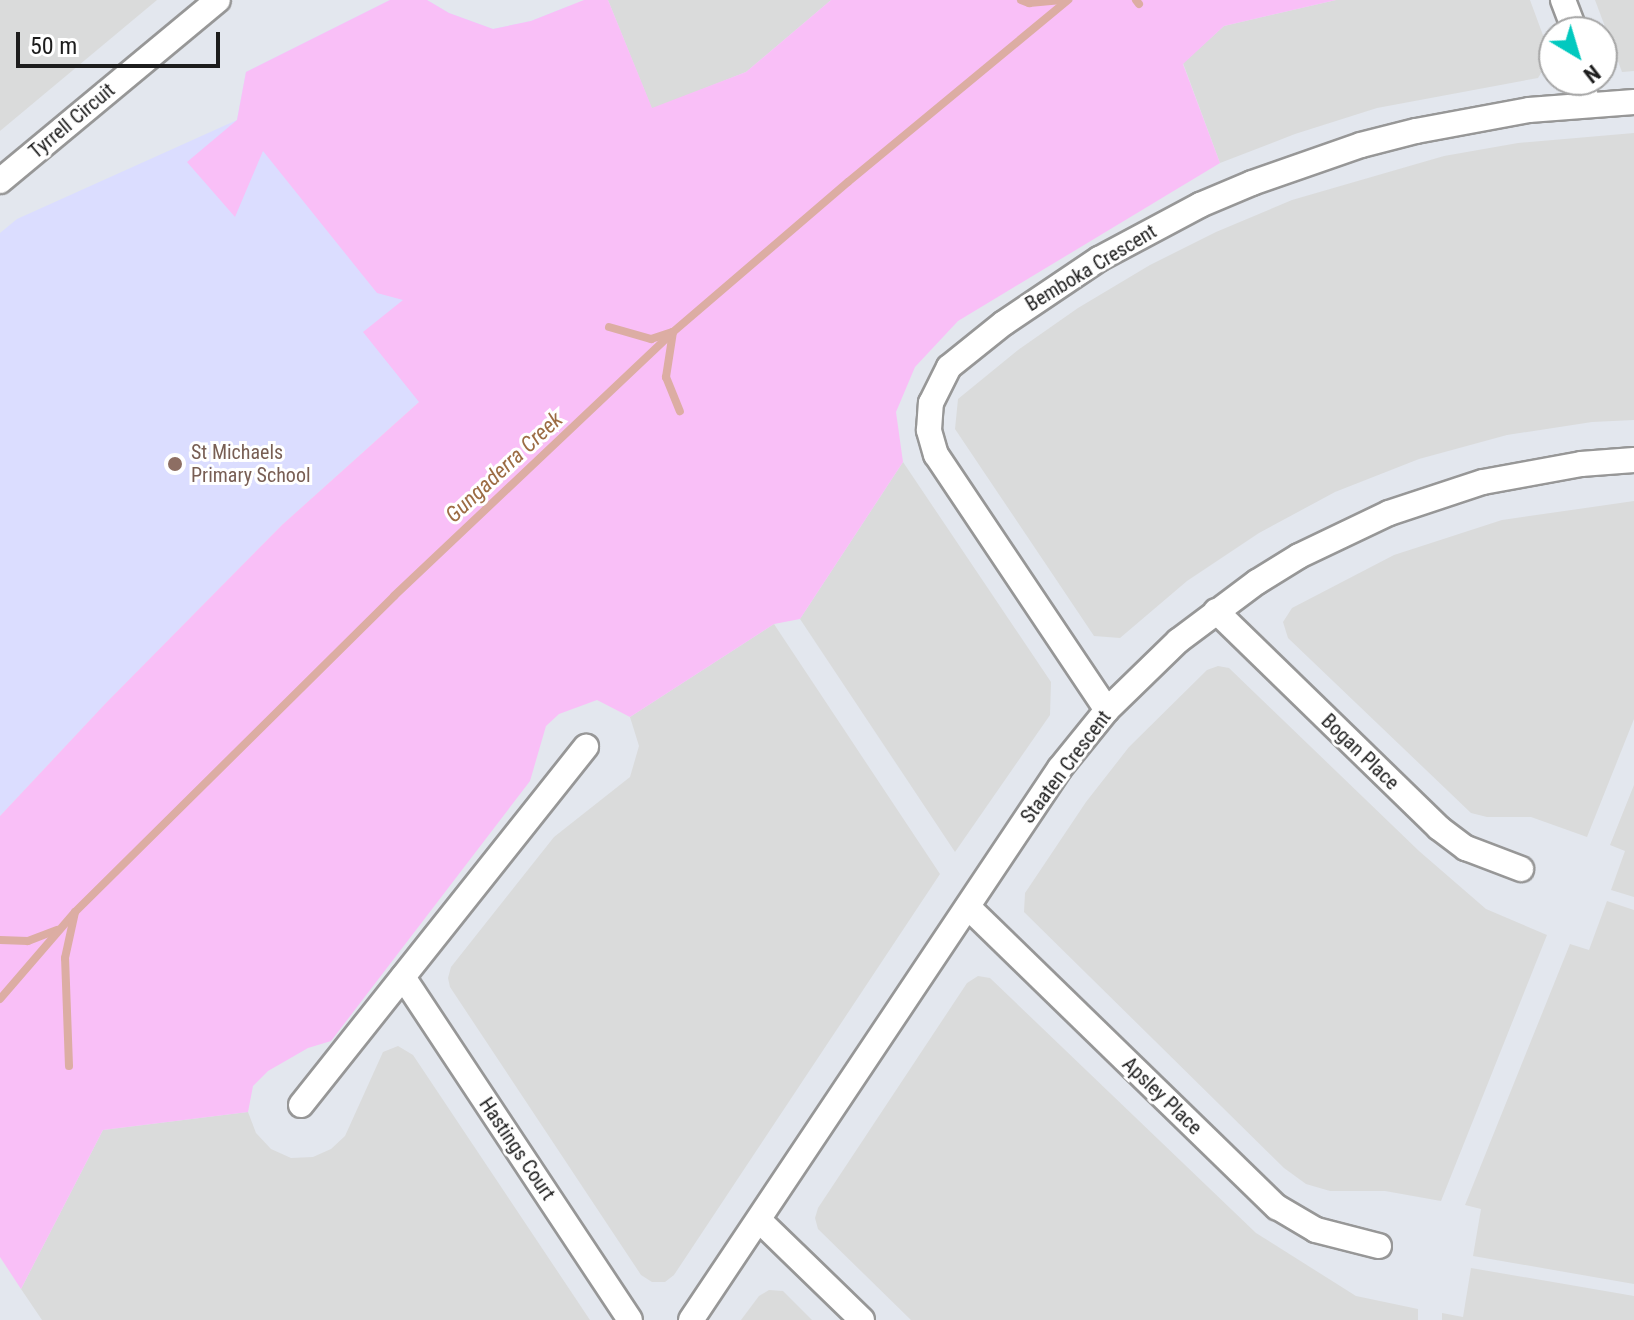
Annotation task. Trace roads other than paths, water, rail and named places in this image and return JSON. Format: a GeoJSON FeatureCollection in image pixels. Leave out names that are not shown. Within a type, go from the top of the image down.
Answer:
{"type":"FeatureCollection","features":[{"type":"Feature","properties":{"kind":"street","name":"Tyrrell Circuit"},"geometry":{"type":"LineString","coordinates":[[0,181],[218,0]]}},
{"type":"Feature","properties":{"kind":"street"},"geometry":{"type":"LineString","coordinates":[[1585,96],[1586,105]]}},
{"type":"Feature","properties":{"kind":"street","name":"Bemboka Crescent"},"geometry":{"type":"LineString","coordinates":[[1107,710],[936,455],[929,430],[931,403],[949,367],[1015,314],[1099,259],[1200,205],[1252,183],[1320,158],[1416,131],[1529,110],[1634,102]]}},
{"type":"Feature","properties":{"kind":"street","name":"Staaten Crescent"},"geometry":{"type":"LineString","coordinates":[[691,1320],[1060,768],[1107,710],[1168,650],[1216,611],[1299,556],[1389,513],[1483,482],[1581,464],[1634,460]]}},
{"type":"Feature","properties":{"kind":"street","name":"Bogan Place"},"geometry":{"type":"LineString","coordinates":[[1216,611],[1439,828],[1466,848],[1521,869]]}},
{"type":"Feature","properties":{"kind":"street"},"geometry":{"type":"LineString","coordinates":[[301,1105],[586,747]]}},
{"type":"Feature","properties":{"kind":"street","name":"Apsley Place"},"geometry":{"type":"LineString","coordinates":[[968,907],[1277,1207],[1316,1230],[1379,1246]]}},
{"type":"Feature","properties":{"kind":"street","name":"Hastings Court"},"geometry":{"type":"LineString","coordinates":[[403,977],[630,1320]]}},
{"type":"Feature","properties":{"kind":"street"},"geometry":{"type":"LineString","coordinates":[[760,1221],[862,1320]]}},
{"type":"Feature","properties":{"kind":"waterway"},"geometry":{"type":"LineString","coordinates":[[1021,0],[1029,3],[1062,0]]}},
{"type":"Feature","properties":{"kind":"waterway","name":"Gungaderra Creek"},"geometry":{"type":"LineString","coordinates":[[0,999],[75,912],[394,596],[673,332],[1068,0]]}},
{"type":"Feature","properties":{"kind":"waterway"},"geometry":{"type":"LineString","coordinates":[[1136,0],[1139,4]]}},
{"type":"Feature","properties":{"kind":"waterway"},"geometry":{"type":"LineString","coordinates":[[609,327],[651,339],[673,332],[666,377],[680,411]]}},
{"type":"Feature","properties":{"kind":"waterway"},"geometry":{"type":"LineString","coordinates":[[69,1066],[65,958],[75,912]]}},
{"type":"Feature","properties":{"kind":"waterway"},"geometry":{"type":"LineString","coordinates":[[0,940],[28,941],[57,930]]}},
{"type":"Feature","properties":{"kind":"place","name":"St Michaels Primary School"},"geometry":{"type":"Point","coordinates":[175,464]}}]}
